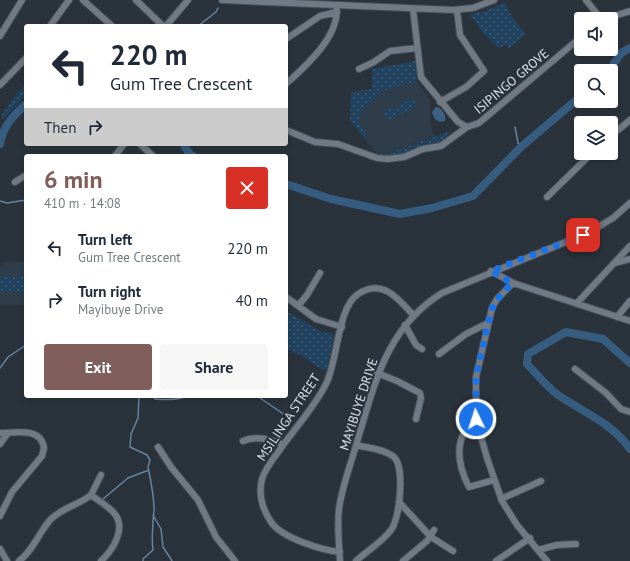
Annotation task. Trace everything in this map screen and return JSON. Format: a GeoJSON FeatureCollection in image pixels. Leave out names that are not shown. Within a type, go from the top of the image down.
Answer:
{"type":"FeatureCollection","features":[{"type":"Feature","properties":{"kind":"street"},"geometry":{"type":"LineString","coordinates":[[0,36],[22,0]]}},
{"type":"Feature","properties":{"kind":"street"},"geometry":{"type":"LineString","coordinates":[[52,24],[69,0]]}},
{"type":"Feature","properties":{"kind":"street"},"geometry":{"type":"LineString","coordinates":[[82,0],[110,24]]}},
{"type":"Feature","properties":{"kind":"street"},"geometry":{"type":"LineString","coordinates":[[136,0],[162,24]]}},
{"type":"Feature","properties":{"kind":"street"},"geometry":{"type":"LineString","coordinates":[[166,24],[188,0]]}},
{"type":"Feature","properties":{"kind":"street"},"geometry":{"type":"LineString","coordinates":[[222,0],[337,8],[388,7],[457,10],[473,8],[494,0]]}},
{"type":"Feature","properties":{"kind":"street"},"geometry":{"type":"LineString","coordinates":[[386,0],[388,7]]}},
{"type":"Feature","properties":{"kind":"street"},"geometry":{"type":"LineString","coordinates":[[586,0],[595,12]]}},
{"type":"Feature","properties":{"kind":"street"},"geometry":{"type":"LineString","coordinates":[[288,38],[320,16],[337,8]]}},
{"type":"Feature","properties":{"kind":"street"},"geometry":{"type":"LineString","coordinates":[[288,82],[329,37],[336,24],[337,8]]}},
{"type":"Feature","properties":{"kind":"street","name":"ISIPINGO GROVE"},"geometry":{"type":"LineString","coordinates":[[413,8],[421,77],[440,102],[458,122],[467,127],[478,123],[574,43]]}},
{"type":"Feature","properties":{"kind":"street"},"geometry":{"type":"LineString","coordinates":[[440,102],[466,87],[484,70],[460,35],[457,10]]}},
{"type":"Feature","properties":{"kind":"street"},"geometry":{"type":"LineString","coordinates":[[618,15],[630,11]]}},
{"type":"Feature","properties":{"kind":"street"},"geometry":{"type":"LineString","coordinates":[[359,69],[374,62],[390,51],[417,48]]}},
{"type":"Feature","properties":{"kind":"street"},"geometry":{"type":"LineString","coordinates":[[0,85],[24,60]]}},
{"type":"Feature","properties":{"kind":"street"},"geometry":{"type":"LineString","coordinates":[[618,130],[630,120]]}},
{"type":"Feature","properties":{"kind":"street"},"geometry":{"type":"LineString","coordinates":[[288,131],[315,142],[338,144],[384,159],[404,157],[423,149],[441,146],[467,127]]}},
{"type":"Feature","properties":{"kind":"street"},"geometry":{"type":"LineString","coordinates":[[144,146],[151,154]]}},
{"type":"Feature","properties":{"kind":"street"},"geometry":{"type":"LineString","coordinates":[[547,197],[585,160]]}},
{"type":"Feature","properties":{"kind":"street"},"geometry":{"type":"LineString","coordinates":[[15,182],[24,176]]}},
{"type":"Feature","properties":{"kind":"street","name":"MAYIBUYE DRIVE"},"geometry":{"type":"LineString","coordinates":[[340,561],[338,521],[340,502],[377,373],[391,346],[405,325],[414,315],[442,293],[491,271],[590,232],[613,218],[630,203]]}},
{"type":"Feature","properties":{"kind":"street"},"geometry":{"type":"LineString","coordinates":[[577,303],[630,246]]}},
{"type":"Feature","properties":{"kind":"street"},"geometry":{"type":"LineString","coordinates":[[614,263],[630,259]]}},
{"type":"Feature","properties":{"kind":"street"},"geometry":{"type":"LineString","coordinates":[[491,271],[512,283],[630,321]]}},
{"type":"Feature","properties":{"kind":"street"},"geometry":{"type":"LineString","coordinates":[[298,306],[307,295],[320,273]]}},
{"type":"Feature","properties":{"kind":"street"},"geometry":{"type":"LineString","coordinates":[[512,283],[494,303],[488,323],[476,377],[476,419],[501,499],[517,525],[530,538],[547,561]]}},
{"type":"Feature","properties":{"kind":"street","name":"MSILINGA STREET"},"geometry":{"type":"LineString","coordinates":[[340,552],[328,550],[283,533],[274,526],[266,515],[261,496],[262,479],[266,469],[315,402],[326,383],[334,363],[347,309],[353,298],[367,290],[374,288],[390,292],[414,315]]}},
{"type":"Feature","properties":{"kind":"street"},"geometry":{"type":"LineString","coordinates":[[288,298],[316,319],[342,327]]}},
{"type":"Feature","properties":{"kind":"street"},"geometry":{"type":"LineString","coordinates":[[617,317],[630,301]]}},
{"type":"Feature","properties":{"kind":"street"},"geometry":{"type":"LineString","coordinates":[[439,354],[466,334],[488,323]]}},
{"type":"Feature","properties":{"kind":"street"},"geometry":{"type":"LineString","coordinates":[[405,325],[416,345],[422,349]]}},
{"type":"Feature","properties":{"kind":"street"},"geometry":{"type":"LineString","coordinates":[[574,369],[606,393],[621,409],[630,412]]}},
{"type":"Feature","properties":{"kind":"street"},"geometry":{"type":"LineString","coordinates":[[377,373],[420,393],[421,398],[416,419]]}},
{"type":"Feature","properties":{"kind":"street"},"geometry":{"type":"LineString","coordinates":[[476,419],[467,426],[461,436],[462,472],[469,487],[494,480]]}},
{"type":"Feature","properties":{"kind":"street"},"geometry":{"type":"LineString","coordinates":[[0,432],[28,432],[35,434],[42,440],[44,448],[42,456],[8,498],[0,516]]}},
{"type":"Feature","properties":{"kind":"street"},"geometry":{"type":"LineString","coordinates":[[0,444],[8,433]]}},
{"type":"Feature","properties":{"kind":"street"},"geometry":{"type":"LineString","coordinates":[[243,441],[249,439],[263,439],[283,444]]}},
{"type":"Feature","properties":{"kind":"street"},"geometry":{"type":"LineString","coordinates":[[356,445],[388,453],[395,458],[400,471],[398,513],[391,530],[356,561]]}},
{"type":"Feature","properties":{"kind":"street"},"geometry":{"type":"LineString","coordinates":[[158,447],[171,467],[198,500],[216,537],[235,561]]}},
{"type":"Feature","properties":{"kind":"street"},"geometry":{"type":"LineString","coordinates":[[19,561],[27,555],[38,536],[51,519],[68,506],[91,495],[101,475]]}},
{"type":"Feature","properties":{"kind":"street"},"geometry":{"type":"LineString","coordinates":[[501,499],[540,481]]}},
{"type":"Feature","properties":{"kind":"street"},"geometry":{"type":"LineString","coordinates":[[91,495],[112,510],[118,518],[116,540],[110,553],[101,561]]}},
{"type":"Feature","properties":{"kind":"street"},"geometry":{"type":"LineString","coordinates":[[399,502],[430,536],[452,550]]}},
{"type":"Feature","properties":{"kind":"street"},"geometry":{"type":"LineString","coordinates":[[403,561],[430,536],[434,530]]}},
{"type":"Feature","properties":{"kind":"street"},"geometry":{"type":"LineString","coordinates":[[496,561],[530,538]]}},
{"type":"Feature","properties":{"kind":"street"},"geometry":{"type":"LineString","coordinates":[[538,550],[557,545],[576,544]]}},
{"type":"Feature","properties":{"kind":"street"},"geometry":{"type":"LineString","coordinates":[[0,549],[8,561]]}},
{"type":"Feature","properties":{"kind":"shaded area"},"geometry":{"type":"Polygon","coordinates":[[[503,3],[506,4],[511,15],[526,34],[509,49],[506,45],[498,48],[483,33],[470,15],[486,11],[503,3]]]}},
{"type":"Feature","properties":{"kind":"shaded area"},"geometry":{"type":"Polygon","coordinates":[[[415,61],[417,82],[430,99],[430,121],[434,136],[379,157],[350,120],[351,92],[372,89],[372,69],[415,61]]]}},
{"type":"Feature","properties":{"kind":"shaded area"},"geometry":{"type":"Polygon","coordinates":[[[415,61],[417,82],[381,92],[361,111],[359,123],[366,133],[363,137],[350,120],[351,92],[372,89],[372,69],[415,61]]]}},
{"type":"Feature","properties":{"kind":"shaded area"},"geometry":{"type":"Polygon","coordinates":[[[24,85],[24,97],[3,120],[1,116],[24,85]]]}},
{"type":"Feature","properties":{"kind":"shaded area"},"geometry":{"type":"Polygon","coordinates":[[[412,98],[417,106],[402,114],[398,105],[412,98]]]}},
{"type":"Feature","properties":{"kind":"shaded area"},"geometry":{"type":"Polygon","coordinates":[[[396,106],[401,114],[387,121],[383,112],[396,106]]]}},
{"type":"Feature","properties":{"kind":"shaded area"},"geometry":{"type":"Polygon","coordinates":[[[450,131],[443,144],[396,157],[379,157],[450,131]]]}},
{"type":"Feature","properties":{"kind":"shaded area"},"geometry":{"type":"Polygon","coordinates":[[[2,262],[24,262],[24,305],[0,305],[0,268],[2,262]]]}},
{"type":"Feature","properties":{"kind":"shaded area"},"geometry":{"type":"Polygon","coordinates":[[[0,276],[15,277],[15,292],[0,292],[0,276]]]}},
{"type":"Feature","properties":{"kind":"shaded area"},"geometry":{"type":"Polygon","coordinates":[[[16,277],[24,277],[24,292],[16,292],[16,277]]]}},
{"type":"Feature","properties":{"kind":"shaded area"},"geometry":{"type":"Polygon","coordinates":[[[288,312],[320,331],[332,333],[334,336],[327,370],[321,369],[300,355],[288,350],[288,312]]]}},
{"type":"Feature","properties":{"kind":"green space"},"geometry":{"type":"Polygon","coordinates":[[[436,107],[440,108],[445,115],[445,121],[440,122],[435,119],[432,112],[436,107]]]}},
{"type":"Feature","properties":{"kind":"waterway"},"geometry":{"type":"LineString","coordinates":[[201,24],[216,12],[218,8]]}},
{"type":"Feature","properties":{"kind":"waterway"},"geometry":{"type":"LineString","coordinates":[[614,64],[621,53],[630,48]]}},
{"type":"Feature","properties":{"kind":"waterway"},"geometry":{"type":"LineString","coordinates":[[288,185],[331,199],[400,214],[432,208],[473,196],[521,147],[574,102]]}},
{"type":"Feature","properties":{"kind":"waterway"},"geometry":{"type":"LineString","coordinates":[[0,144],[1,138],[9,122],[24,106]]}},
{"type":"Feature","properties":{"kind":"waterway"},"geometry":{"type":"LineString","coordinates":[[515,127],[518,143],[521,147]]}},
{"type":"Feature","properties":{"kind":"waterway"},"geometry":{"type":"LineString","coordinates":[[184,146],[190,154]]}},
{"type":"Feature","properties":{"kind":"waterway"},"geometry":{"type":"LineString","coordinates":[[0,201],[7,203],[24,200]]}},
{"type":"Feature","properties":{"kind":"waterway"},"geometry":{"type":"LineString","coordinates":[[630,363],[603,339],[566,332],[528,354],[527,364],[554,392],[606,425],[615,432],[630,449]]}},
{"type":"Feature","properties":{"kind":"waterway"},"geometry":{"type":"LineString","coordinates":[[0,368],[8,357],[24,346]]}},
{"type":"Feature","properties":{"kind":"waterway"},"geometry":{"type":"LineString","coordinates":[[139,398],[138,418],[131,434],[130,447],[147,455],[150,460],[148,467],[153,494],[154,510],[152,535],[153,550],[143,559],[143,561]]}},
{"type":"Feature","properties":{"kind":"waterway"},"geometry":{"type":"LineString","coordinates":[[154,398],[167,400],[180,398]]}},
{"type":"Feature","properties":{"kind":"waterway"},"geometry":{"type":"LineString","coordinates":[[260,398],[288,417]]}},
{"type":"Feature","properties":{"kind":"waterway"},"geometry":{"type":"LineString","coordinates":[[103,499],[128,478],[149,470]]}},
{"type":"Feature","properties":{"kind":"waterway"},"geometry":{"type":"LineString","coordinates":[[153,515],[161,529],[163,547],[172,561]]}},
{"type":"Feature","properties":{"kind":"route"},"geometry":{"type":"LineString","coordinates":[[476,419],[476,377],[478,362],[488,323],[494,303],[512,283],[504,280],[491,271],[583,235]]}}]}
